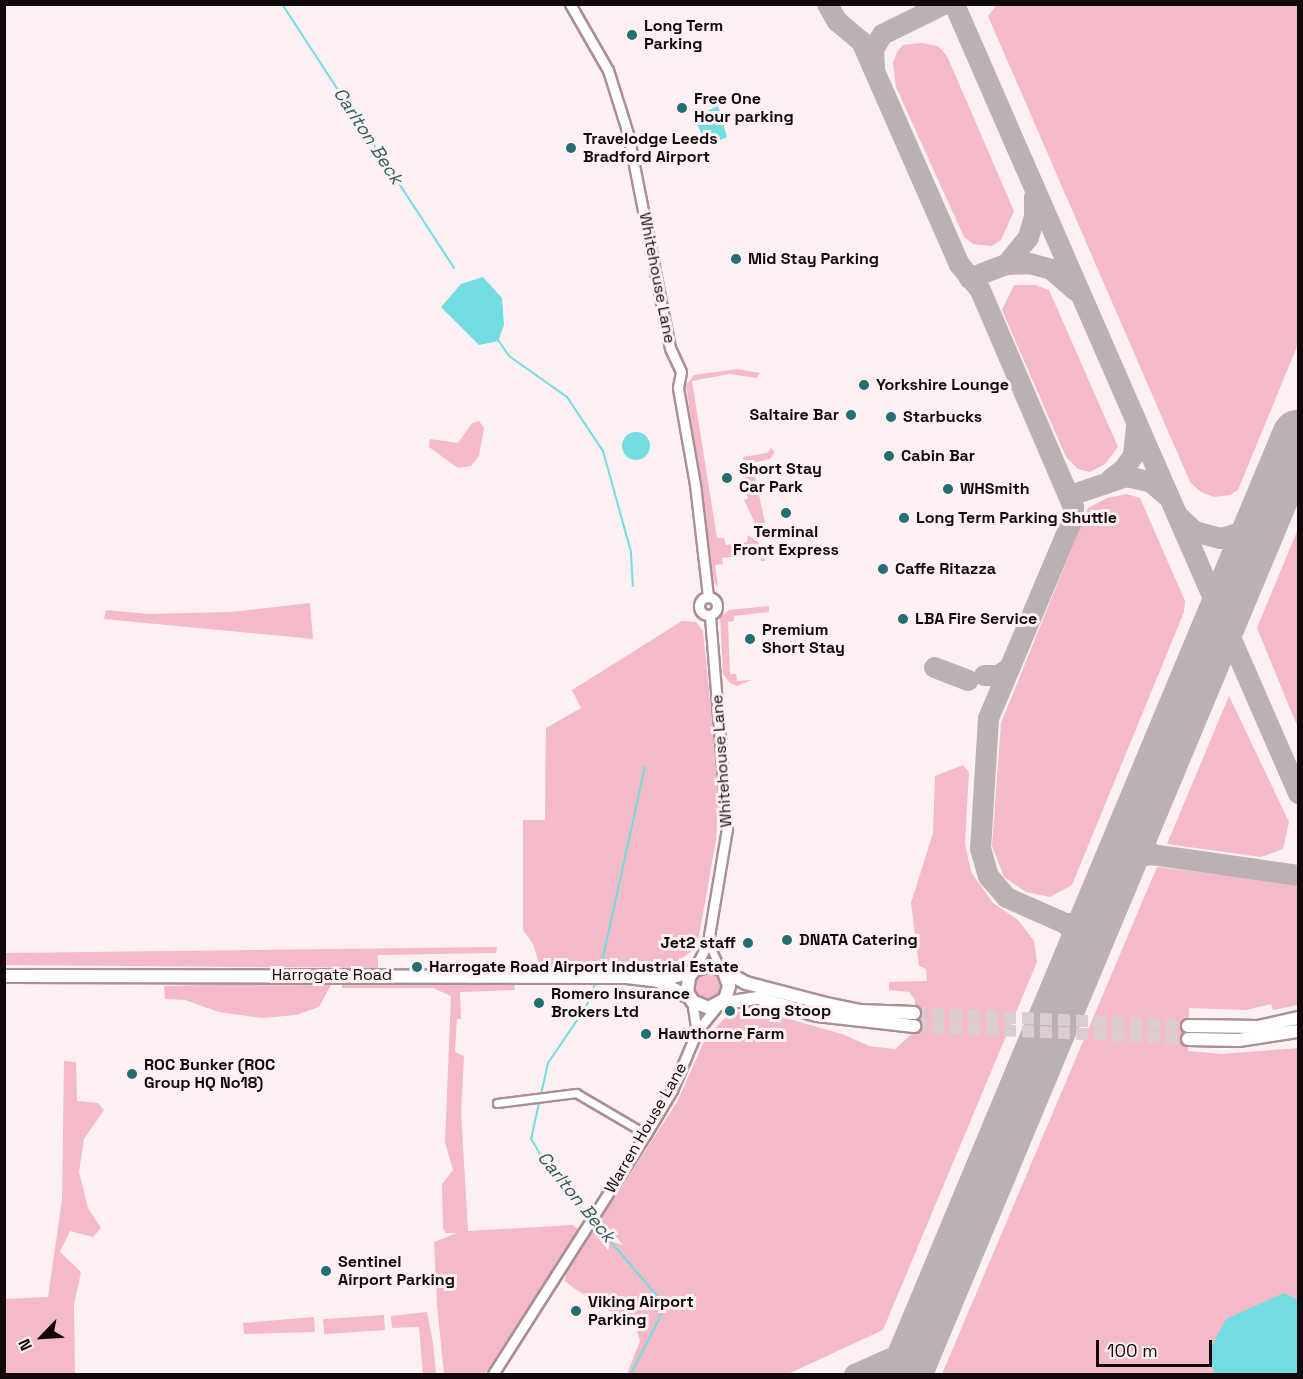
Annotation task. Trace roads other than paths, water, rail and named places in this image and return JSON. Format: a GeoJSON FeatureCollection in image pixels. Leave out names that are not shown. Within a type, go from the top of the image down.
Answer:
{"type":"FeatureCollection","features":[{"type":"Feature","properties":{"kind":"highway"},"geometry":{"type":"LineString","coordinates":[[819,1009],[746,983],[710,965],[693,971],[687,984],[691,1000],[702,1007],[758,998],[819,1009],[914,1019]]}},
{"type":"Feature","properties":{"kind":"highway","name":"Harrogate Road"},"geometry":{"type":"LineString","coordinates":[[4,976],[581,977],[658,981],[693,971]]}},
{"type":"Feature","properties":{"kind":"highway"},"geometry":{"type":"LineString","coordinates":[[718,1005],[728,993],[723,971]]}},
{"type":"Feature","properties":{"kind":"highway","name":"Harrogate Road"},"geometry":{"type":"LineString","coordinates":[[658,981],[691,1000]]}},
{"type":"Feature","properties":{"kind":"highway"},"geometry":{"type":"LineString","coordinates":[[1299,1018],[1258,1027],[1188,1033],[1239,1040],[1299,1031]]}},
{"type":"Feature","properties":{"kind":"street","name":"Whitehouse Lane"},"geometry":{"type":"LineString","coordinates":[[570,4],[608,70],[628,134],[670,348],[681,372],[678,388],[695,484],[708,597],[717,606],[710,615],[727,828],[708,942],[693,971]]}},
{"type":"Feature","properties":{"kind":"street"},"geometry":{"type":"LineString","coordinates":[[708,942],[723,971]]}},
{"type":"Feature","properties":{"kind":"street"},"geometry":{"type":"LineString","coordinates":[[691,1000],[697,1031]]}},
{"type":"Feature","properties":{"kind":"street","name":"Warren House Lane"},"geometry":{"type":"LineString","coordinates":[[493,1374],[646,1134],[672,1090],[697,1031],[718,1005]]}},
{"type":"Feature","properties":{"kind":"street"},"geometry":{"type":"LineString","coordinates":[[497,1103],[527,1102],[576,1093],[646,1134]]}},
{"type":"Feature","properties":{"kind":"water"},"geometry":{"type":"Polygon","coordinates":[[[718,106],[727,137],[707,146],[694,117],[718,106]]]}},
{"type":"Feature","properties":{"kind":"water"},"geometry":{"type":"Polygon","coordinates":[[[483,277],[502,298],[504,325],[498,341],[479,345],[441,307],[461,284],[483,277]]]}},
{"type":"Feature","properties":{"kind":"water"},"geometry":{"type":"Polygon","coordinates":[[[636,432],[646,436],[650,446],[646,456],[636,460],[626,456],[622,446],[626,436],[636,432]]]}},
{"type":"Feature","properties":{"kind":"water"},"geometry":{"type":"Polygon","coordinates":[[[1284,1293],[1298,1300],[1298,1374],[1214,1374],[1210,1350],[1226,1319],[1284,1293]]]}},
{"type":"Feature","properties":{"kind":"waterway","name":"Carlton Beck"},"geometry":{"type":"LineString","coordinates":[[282,4],[454,268]]}},
{"type":"Feature","properties":{"kind":"waterway","name":"Carlton Beck"},"geometry":{"type":"LineString","coordinates":[[498,340],[509,356],[567,397],[603,451],[631,552],[633,586]]}},
{"type":"Feature","properties":{"kind":"waterway","name":"Carlton Beck"},"geometry":{"type":"LineString","coordinates":[[600,971],[645,767]]}},
{"type":"Feature","properties":{"kind":"waterway","name":"Carlton Beck"},"geometry":{"type":"LineString","coordinates":[[589,1217],[548,1167],[531,1139],[548,1063],[586,1007],[596,982]]}},
{"type":"Feature","properties":{"kind":"waterway","name":"Carlton Beck"},"geometry":{"type":"LineString","coordinates":[[593,1221],[663,1303],[660,1317],[631,1374]]}},
{"type":"Feature","properties":{"kind":"tunnel"},"geometry":{"type":"LineString","coordinates":[[914,1013],[1188,1026]]}},
{"type":"Feature","properties":{"kind":"tunnel"},"geometry":{"type":"LineString","coordinates":[[914,1026],[1188,1039]]}},
{"type":"Feature","properties":{"kind":"place","name":"Long Term Parking"},"geometry":{"type":"Point","coordinates":[632,35]}},
{"type":"Feature","properties":{"kind":"place","name":"Free One Hour parking"},"geometry":{"type":"Point","coordinates":[682,108]}},
{"type":"Feature","properties":{"kind":"place","name":"Travelodge Leeds Bradford Airport"},"geometry":{"type":"Point","coordinates":[571,148]}},
{"type":"Feature","properties":{"kind":"place","name":"Mid Stay Parking"},"geometry":{"type":"Point","coordinates":[736,259]}},
{"type":"Feature","properties":{"kind":"place","name":"Yorkshire Lounge"},"geometry":{"type":"Point","coordinates":[864,385]}},
{"type":"Feature","properties":{"kind":"place","name":"Saltaire Bar"},"geometry":{"type":"Point","coordinates":[851,415]}},
{"type":"Feature","properties":{"kind":"place","name":"Starbucks"},"geometry":{"type":"Point","coordinates":[891,417]}},
{"type":"Feature","properties":{"kind":"place","name":"Cabin Bar"},"geometry":{"type":"Point","coordinates":[889,456]}},
{"type":"Feature","properties":{"kind":"place","name":"Short Stay Car Park"},"geometry":{"type":"Point","coordinates":[727,478]}},
{"type":"Feature","properties":{"kind":"place","name":"WHSmith"},"geometry":{"type":"Point","coordinates":[948,489]}},
{"type":"Feature","properties":{"kind":"place","name":"Terminal Front Express"},"geometry":{"type":"Point","coordinates":[786,513]}},
{"type":"Feature","properties":{"kind":"place","name":"Long Term Parking Shuttle"},"geometry":{"type":"Point","coordinates":[904,518]}},
{"type":"Feature","properties":{"kind":"place","name":"Caffe Ritazza"},"geometry":{"type":"Point","coordinates":[883,569]}},
{"type":"Feature","properties":{"kind":"place","name":"LBA Fire Service"},"geometry":{"type":"Point","coordinates":[903,619]}},
{"type":"Feature","properties":{"kind":"place","name":"Premium Short Stay"},"geometry":{"type":"Point","coordinates":[750,639]}},
{"type":"Feature","properties":{"kind":"place","name":"DNATA Catering"},"geometry":{"type":"Point","coordinates":[787,940]}},
{"type":"Feature","properties":{"kind":"place","name":"Jet2 staff"},"geometry":{"type":"Point","coordinates":[748,943]}},
{"type":"Feature","properties":{"kind":"place","name":"Harrogate Road Airport Industrial Estate"},"geometry":{"type":"Point","coordinates":[417,967]}},
{"type":"Feature","properties":{"kind":"place","name":"Romero Insurance Brokers Ltd"},"geometry":{"type":"Point","coordinates":[539,1003]}},
{"type":"Feature","properties":{"kind":"place","name":"Long Stoop"},"geometry":{"type":"Point","coordinates":[730,1011]}},
{"type":"Feature","properties":{"kind":"place","name":"Hawthorne Farm"},"geometry":{"type":"Point","coordinates":[646,1034]}},
{"type":"Feature","properties":{"kind":"place","name":"ROC Bunker (ROC Group HQ No18)"},"geometry":{"type":"Point","coordinates":[132,1074]}},
{"type":"Feature","properties":{"kind":"place","name":"Sentinel Airport Parking"},"geometry":{"type":"Point","coordinates":[326,1271]}},
{"type":"Feature","properties":{"kind":"place","name":"Viking Airport Parking"},"geometry":{"type":"Point","coordinates":[576,1311]}}]}
